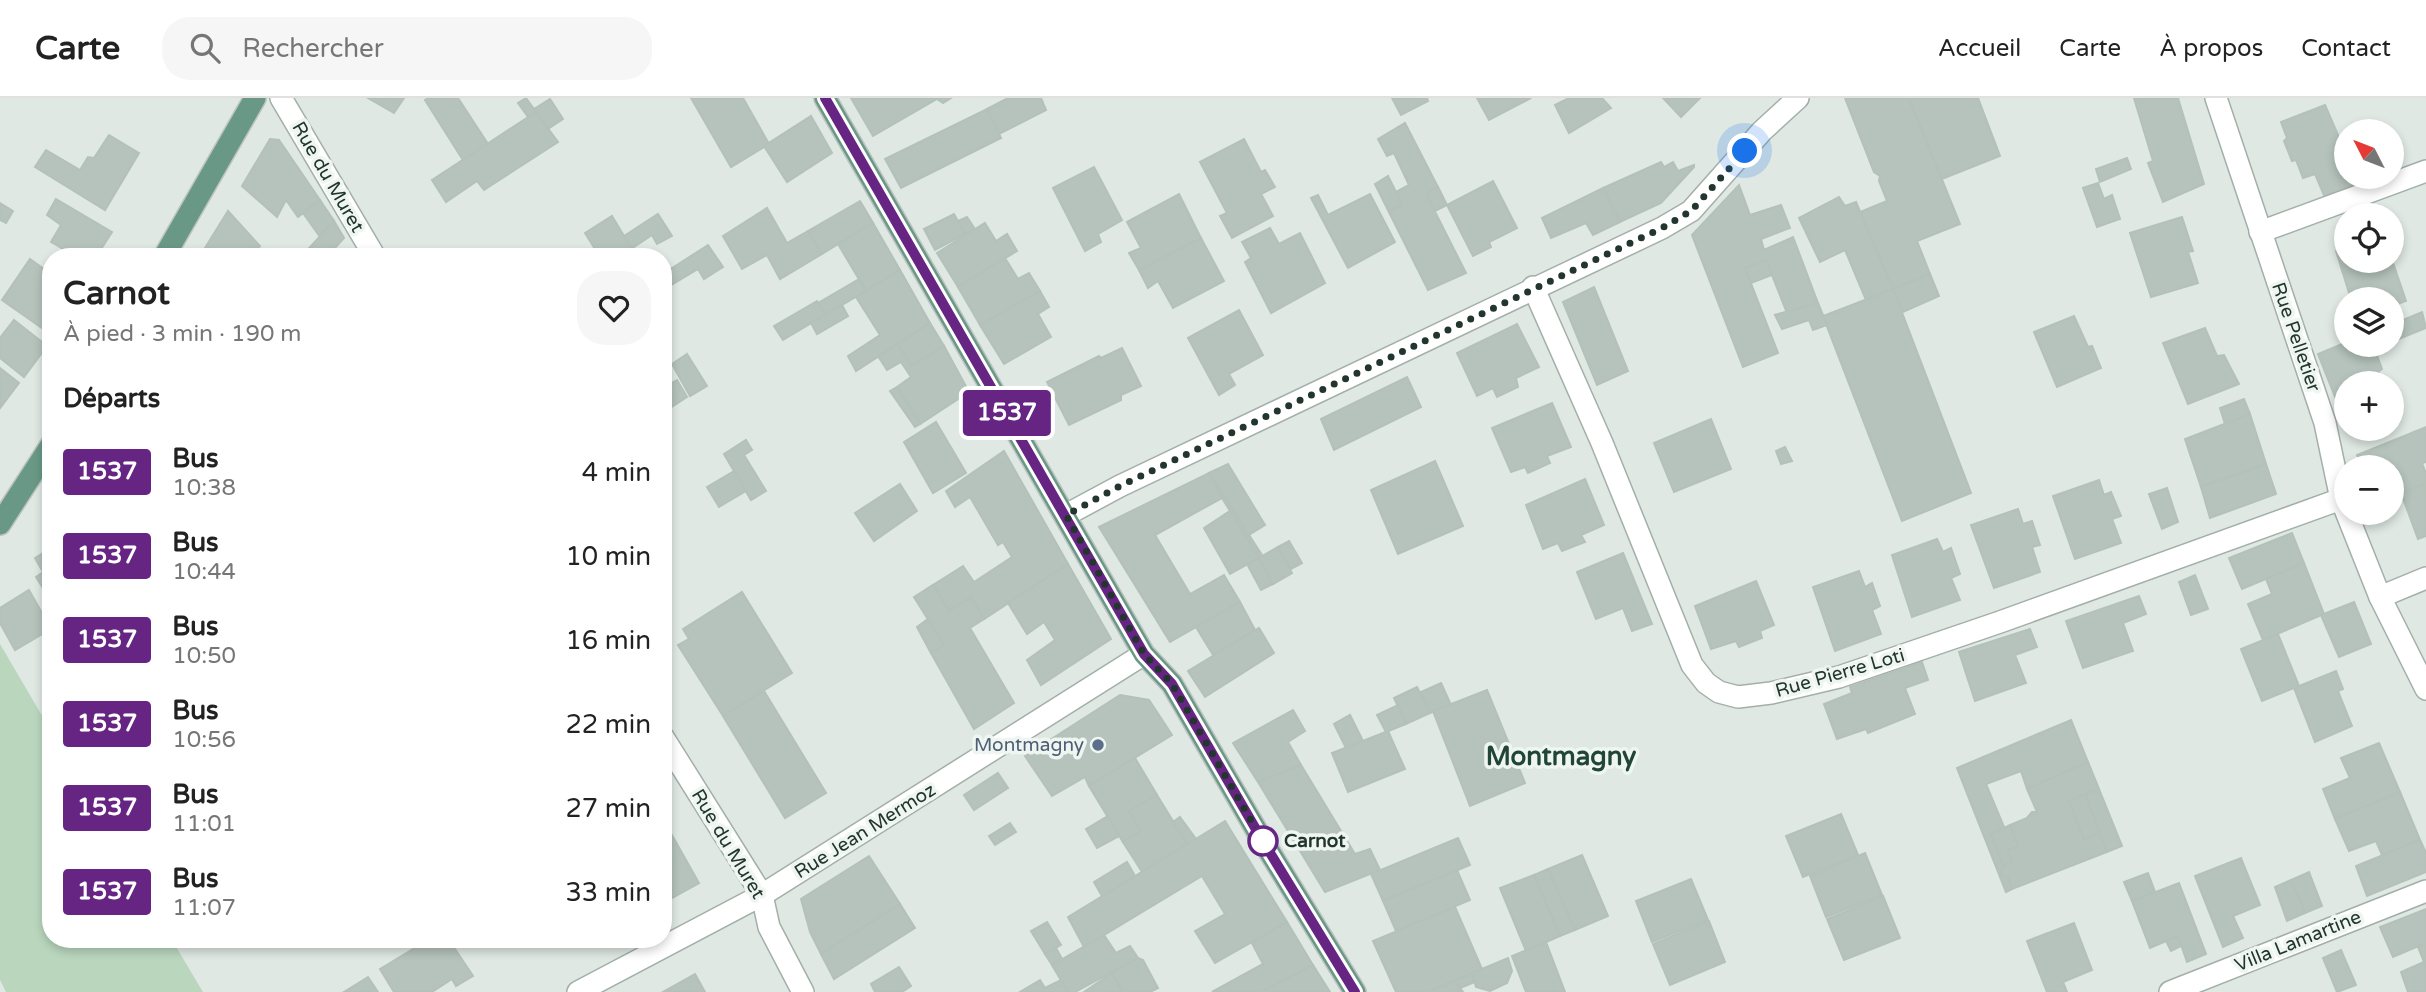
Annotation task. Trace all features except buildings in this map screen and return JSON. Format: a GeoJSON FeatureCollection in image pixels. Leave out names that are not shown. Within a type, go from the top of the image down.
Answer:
{"type":"FeatureCollection","features":[{"type":"Feature","properties":{"kind":"main road"},"geometry":{"type":"LineString","coordinates":[[169,248],[255,98]]}},
{"type":"Feature","properties":{"kind":"main road"},"geometry":{"type":"LineString","coordinates":[[825,98],[1144,654],[1172,684],[1261,838],[1355,992]]}},
{"type":"Feature","properties":{"kind":"main road"},"geometry":{"type":"LineString","coordinates":[[0,524],[42,459]]}},
{"type":"Feature","properties":{"kind":"street","name":"Rue du Muret"},"geometry":{"type":"LineString","coordinates":[[281,98],[370,248]]}},
{"type":"Feature","properties":{"kind":"street"},"geometry":{"type":"LineString","coordinates":[[1066,515],[1120,486],[1662,228],[1691,211],[1762,131],[1798,98]]}},
{"type":"Feature","properties":{"kind":"street","name":"Rue Pelletier"},"geometry":{"type":"LineString","coordinates":[[2216,98],[2325,423],[2334,466]]}},
{"type":"Feature","properties":{"kind":"street"},"geometry":{"type":"LineString","coordinates":[[2260,232],[2426,171]]}},
{"type":"Feature","properties":{"kind":"street","name":"Rue Pierre Loti"},"geometry":{"type":"LineString","coordinates":[[1533,288],[1602,443],[1692,665],[1706,683],[1719,692],[1738,696],[1771,693],[1839,677],[2334,502]]}},
{"type":"Feature","properties":{"kind":"street","name":"Rue Pelletier"},"geometry":{"type":"LineString","coordinates":[[2351,525],[2379,597],[2426,689]]}},
{"type":"Feature","properties":{"kind":"street"},"geometry":{"type":"LineString","coordinates":[[2379,597],[2426,578]]}},
{"type":"Feature","properties":{"kind":"street","name":"Rue Jean Mermoz"},"geometry":{"type":"LineString","coordinates":[[672,942],[762,895],[1144,654]]}},
{"type":"Feature","properties":{"kind":"street","name":"Rue du Muret"},"geometry":{"type":"LineString","coordinates":[[672,751],[762,895],[769,927],[803,992]]}},
{"type":"Feature","properties":{"kind":"street","name":"Villa Lamartine"},"geometry":{"type":"LineString","coordinates":[[2170,992],[2426,891]]}},
{"type":"Feature","properties":{"kind":"street","name":"Rue Jean Mermoz"},"geometry":{"type":"LineString","coordinates":[[578,992],[661,948]]}},
{"type":"Feature","properties":{"kind":"green space"},"geometry":{"type":"Polygon","coordinates":[[[0,644],[42,716],[42,948],[177,948],[203,992],[6,992],[0,980],[0,644]]]}},
{"type":"Feature","properties":{"kind":"bus line","name":"1537"},"geometry":{"type":"LineString","coordinates":[[825,98],[1144,654],[1172,684],[1261,838],[1355,992]]}},
{"type":"Feature","properties":{"kind":"place","name":"Montmagny"},"geometry":{"type":"Point","coordinates":[1098,745]}},
{"type":"Feature","properties":{"kind":"place","name":"Carnot"},"geometry":{"type":"Point","coordinates":[1263,841]}},
{"type":"Feature","properties":{"kind":"district","name":"Montmagny"},"geometry":{"type":"Point","coordinates":[1561,756]}},
{"type":"Feature","properties":{"kind":"route"},"geometry":{"type":"LineString","coordinates":[[1263,841],[1172,684],[1144,654],[1066,515],[1120,486],[1662,228],[1691,211],[1745,151]]}}]}
